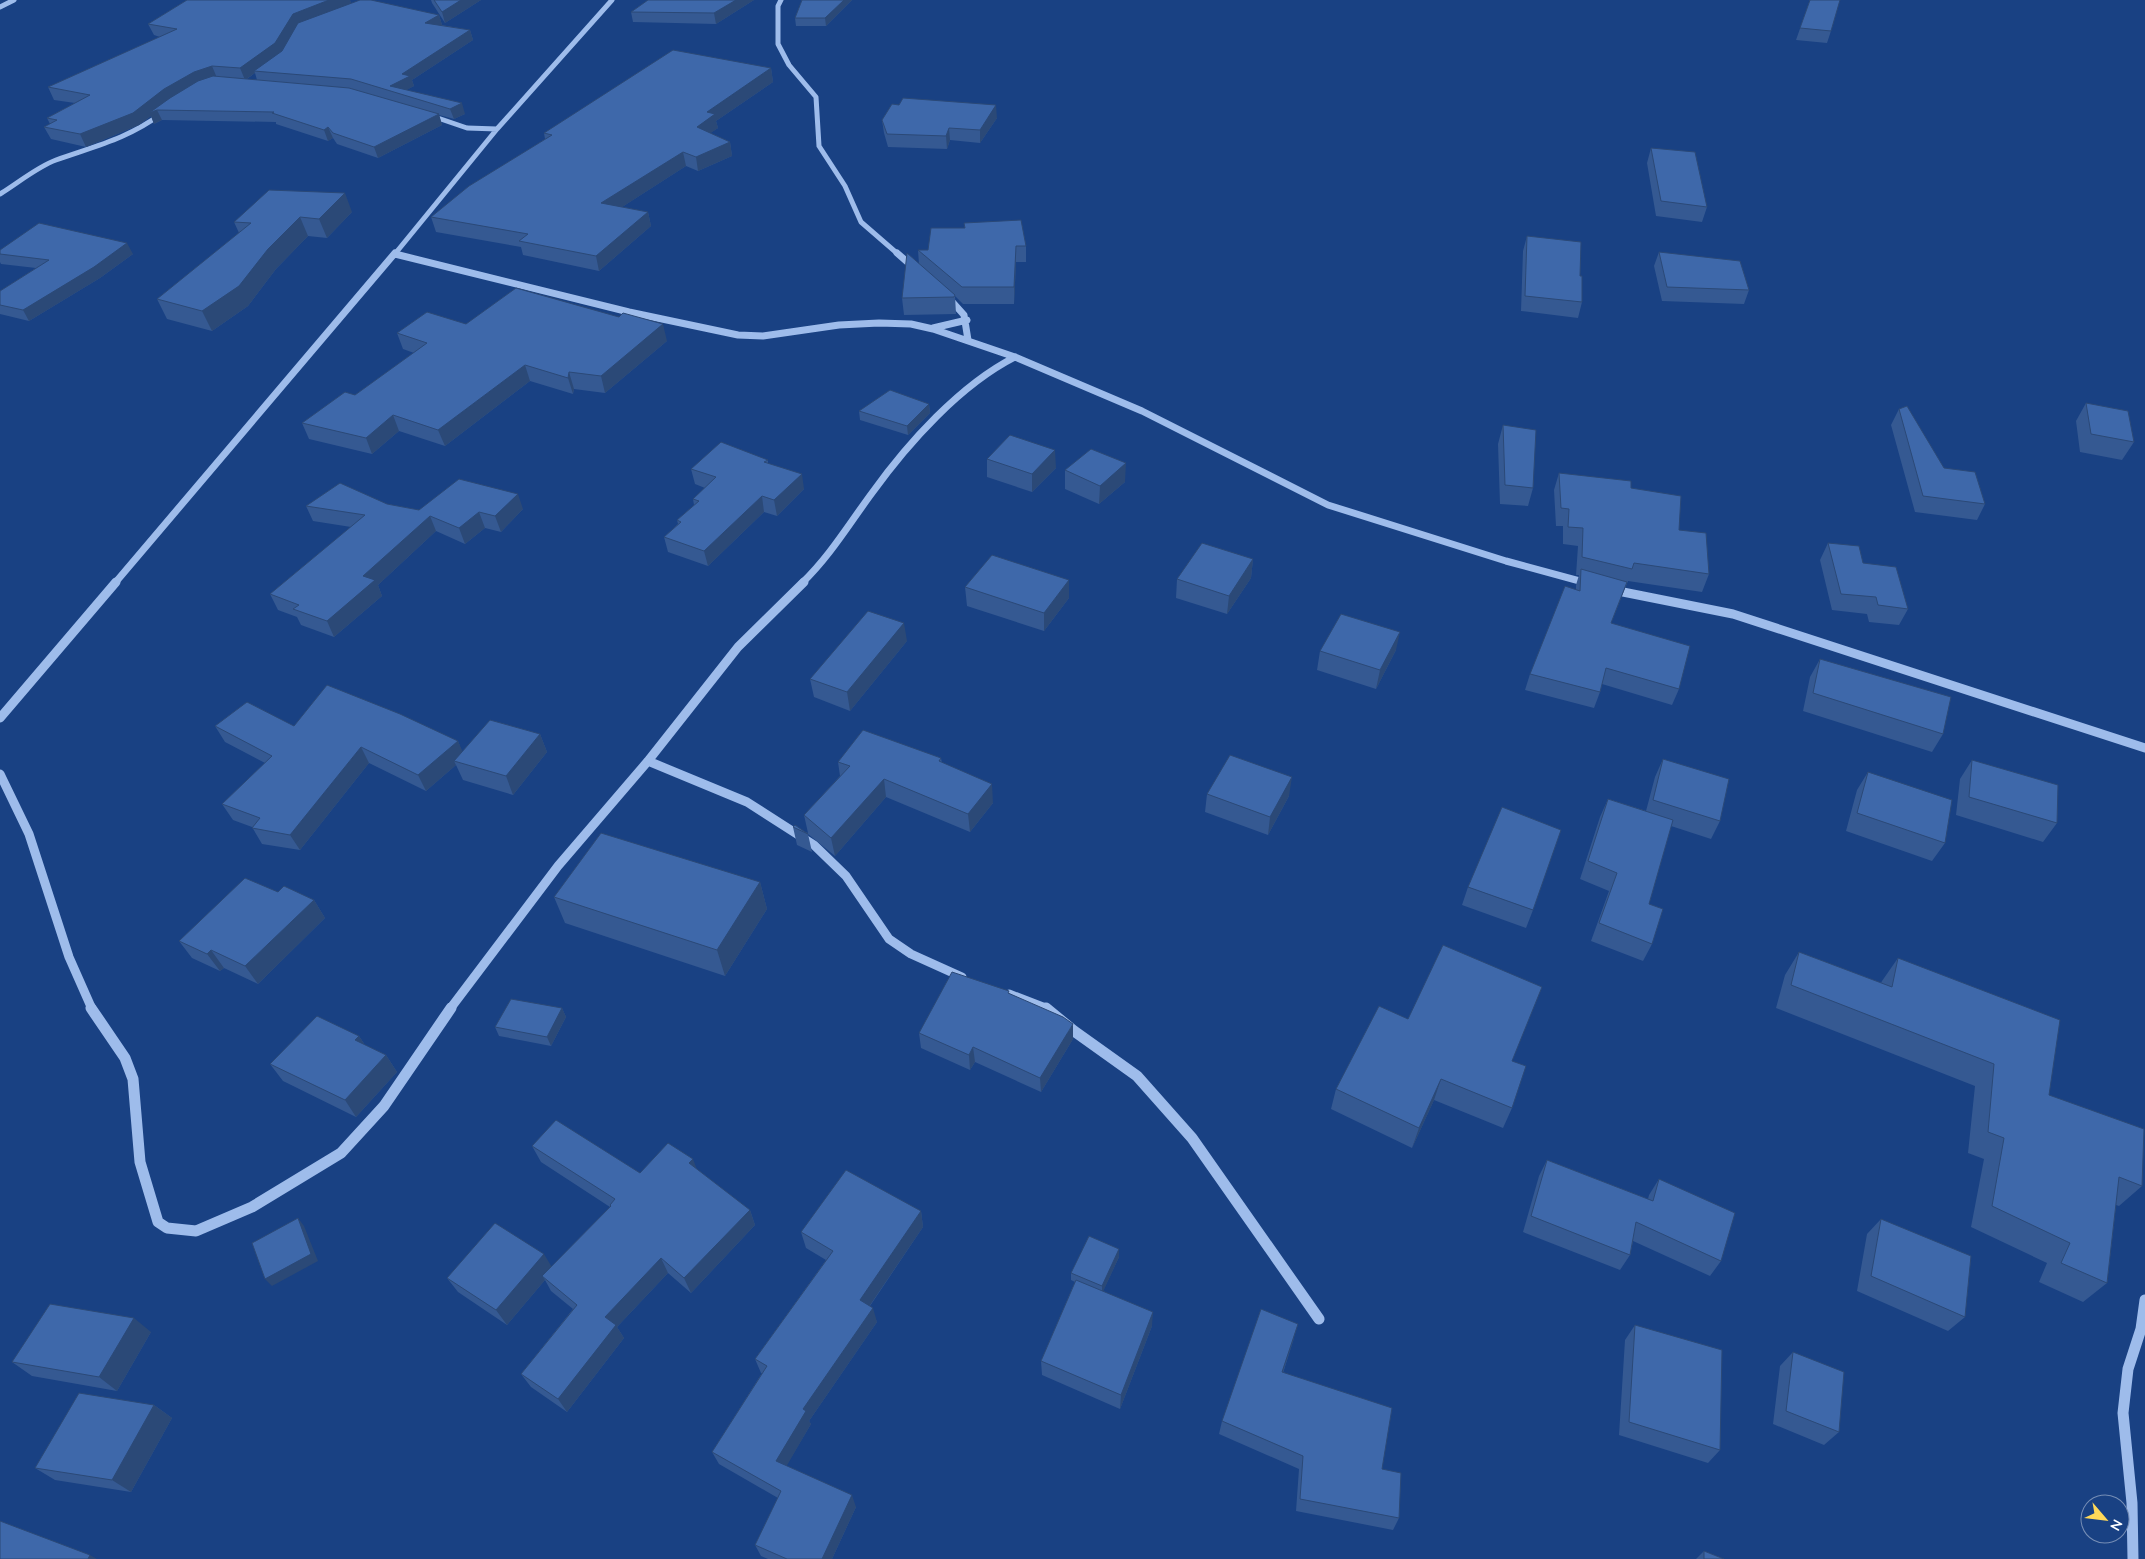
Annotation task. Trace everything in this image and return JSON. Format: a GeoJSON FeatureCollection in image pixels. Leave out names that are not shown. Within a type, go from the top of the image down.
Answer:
{"type":"FeatureCollection","features":[{"type":"Feature","properties":{"kind":"street"},"geometry":{"type":"LineString","coordinates":[[0,7],[14,0]]}},
{"type":"Feature","properties":{"kind":"street"},"geometry":{"type":"LineString","coordinates":[[0,718],[395,254],[497,129],[610,0]]}},
{"type":"Feature","properties":{"kind":"street"},"geometry":{"type":"LineString","coordinates":[[781,0],[778,6],[778,44],[789,65],[816,97],[819,146],[845,186],[861,222],[920,273]]}},
{"type":"Feature","properties":{"kind":"street"},"geometry":{"type":"LineString","coordinates":[[0,194],[54,161],[103,146],[141,128],[164,111]]}},
{"type":"Feature","properties":{"kind":"street"},"geometry":{"type":"LineString","coordinates":[[419,112],[467,128],[497,129]]}},
{"type":"Feature","properties":{"kind":"street"},"geometry":{"type":"LineString","coordinates":[[395,254],[629,312],[738,335],[763,336],[839,325],[871,323],[911,324],[933,329],[1015,357],[1142,411],[1257,471],[1328,505],[1506,561],[1610,590],[1733,614],[2145,748]]}},
{"type":"Feature","properties":{"kind":"street"},"geometry":{"type":"LineString","coordinates":[[940,290],[958,306],[967,320],[968,340]]}},
{"type":"Feature","properties":{"kind":"street"},"geometry":{"type":"LineString","coordinates":[[933,329],[967,320]]}},
{"type":"Feature","properties":{"kind":"street"},"geometry":{"type":"LineString","coordinates":[[0,774],[29,834],[69,957],[91,1007],[125,1058],[133,1079],[140,1162],[158,1222],[167,1228],[196,1231],[252,1207],[341,1153],[384,1106],[456,1000],[558,866],[648,761],[738,647],[822,564],[873,491],[920,435],[956,398],[999,365],[1015,357]]}},
{"type":"Feature","properties":{"kind":"street"},"geometry":{"type":"LineString","coordinates":[[648,761],[747,802],[814,846],[846,876],[889,939],[910,954],[969,980]]}},
{"type":"Feature","properties":{"kind":"street"},"geometry":{"type":"LineString","coordinates":[[997,990],[1044,1006],[1074,1032],[1137,1076],[1192,1138],[1319,1319]]}},
{"type":"Feature","properties":{"kind":"street"},"geometry":{"type":"LineString","coordinates":[[2134,1559],[2132,1503],[2123,1413],[2128,1369],[2141,1329],[2145,1300]]}},
{"type":"Feature","properties":{"kind":"building"},"geometry":{"type":"Polygon","coordinates":[[[187,0],[329,0],[293,14],[275,43],[240,68],[212,66],[194,72],[164,89],[133,113],[80,134],[44,127],[57,120],[47,118],[90,95],[48,87],[177,29],[148,24],[187,0]]]}},
{"type":"Feature","properties":{"kind":"building"},"geometry":{"type":"Polygon","coordinates":[[[360,0],[371,0],[439,15],[425,23],[470,30],[402,74],[410,76],[390,86],[462,103],[450,109],[351,79],[254,71],[282,51],[298,23],[360,0]]]}},
{"type":"Feature","properties":{"kind":"building"},"geometry":{"type":"Polygon","coordinates":[[[434,0],[461,0],[442,12],[434,0]]]}},
{"type":"Feature","properties":{"kind":"building"},"geometry":{"type":"Polygon","coordinates":[[[648,0],[736,0],[714,13],[631,12],[648,0]]]}},
{"type":"Feature","properties":{"kind":"building"},"geometry":{"type":"Polygon","coordinates":[[[802,0],[844,0],[825,18],[795,18],[802,0]]]}},
{"type":"Feature","properties":{"kind":"building"},"geometry":{"type":"Polygon","coordinates":[[[1810,0],[1840,0],[1831,31],[1800,28],[1810,0]]]}},
{"type":"Feature","properties":{"kind":"building"},"geometry":{"type":"Polygon","coordinates":[[[673,50],[771,68],[707,112],[715,114],[697,127],[730,142],[696,157],[683,152],[601,203],[648,212],[596,256],[519,241],[528,234],[431,217],[469,186],[552,135],[544,133],[673,50]]]}},
{"type":"Feature","properties":{"kind":"building"},"geometry":{"type":"Polygon","coordinates":[[[213,76],[349,88],[439,114],[374,147],[333,133],[328,127],[324,130],[272,113],[274,112],[157,110],[149,113],[198,81],[213,76]]]}},
{"type":"Feature","properties":{"kind":"building"},"geometry":{"type":"Polygon","coordinates":[[[903,98],[996,105],[980,130],[949,128],[946,136],[887,134],[882,120],[892,104],[899,105],[903,98]]]}},
{"type":"Feature","properties":{"kind":"building"},"geometry":{"type":"Polygon","coordinates":[[[1651,148],[1695,152],[1707,207],[1661,201],[1651,148]]]}},
{"type":"Feature","properties":{"kind":"building"},"geometry":{"type":"Polygon","coordinates":[[[269,190],[345,193],[319,219],[300,217],[268,249],[239,286],[202,311],[157,299],[251,223],[234,222],[269,190]]]}},
{"type":"Feature","properties":{"kind":"building"},"geometry":{"type":"Polygon","coordinates":[[[1021,220],[1026,246],[1016,246],[1014,287],[962,287],[918,250],[928,250],[931,228],[965,228],[964,223],[1021,220]]]}},
{"type":"Feature","properties":{"kind":"building"},"geometry":{"type":"Polygon","coordinates":[[[39,223],[127,243],[94,267],[23,310],[0,305],[0,291],[49,260],[0,254],[0,250],[39,223]]]}},
{"type":"Feature","properties":{"kind":"building"},"geometry":{"type":"Polygon","coordinates":[[[1527,236],[1581,242],[1580,276],[1582,276],[1582,302],[1525,296],[1527,236]]]}},
{"type":"Feature","properties":{"kind":"building"},"geometry":{"type":"Polygon","coordinates":[[[1659,252],[1740,261],[1749,290],[1667,287],[1659,252]]]}},
{"type":"Feature","properties":{"kind":"building"},"geometry":{"type":"Polygon","coordinates":[[[907,253],[955,295],[954,297],[902,298],[907,253]]]}},
{"type":"Feature","properties":{"kind":"building"},"geometry":{"type":"Polygon","coordinates":[[[516,288],[619,317],[623,313],[663,324],[601,376],[569,372],[568,378],[525,365],[438,430],[393,415],[366,438],[302,423],[345,392],[355,395],[427,343],[397,333],[427,312],[466,324],[516,288]]]}},
{"type":"Feature","properties":{"kind":"building"},"geometry":{"type":"Polygon","coordinates":[[[890,390],[929,404],[907,426],[859,411],[890,390]]]}},
{"type":"Feature","properties":{"kind":"building"},"geometry":{"type":"Polygon","coordinates":[[[2086,403],[2128,411],[2134,442],[2091,434],[2086,403]]]}},
{"type":"Feature","properties":{"kind":"building"},"geometry":{"type":"Polygon","coordinates":[[[1907,406],[1944,468],[1975,472],[1985,504],[1923,496],[1899,409],[1907,406]]]}},
{"type":"Feature","properties":{"kind":"building"},"geometry":{"type":"Polygon","coordinates":[[[1503,425],[1536,430],[1533,488],[1505,485],[1503,425]]]}},
{"type":"Feature","properties":{"kind":"building"},"geometry":{"type":"Polygon","coordinates":[[[1010,435],[1055,450],[1032,474],[987,459],[1010,435]]]}},
{"type":"Feature","properties":{"kind":"building"},"geometry":{"type":"Polygon","coordinates":[[[721,442],[768,460],[764,462],[802,474],[774,500],[762,496],[704,551],[664,537],[681,522],[677,520],[699,501],[693,499],[716,477],[691,469],[721,442]]]}},
{"type":"Feature","properties":{"kind":"building"},"geometry":{"type":"Polygon","coordinates":[[[1091,449],[1126,463],[1100,486],[1065,470],[1091,449]]]}},
{"type":"Feature","properties":{"kind":"building"},"geometry":{"type":"Polygon","coordinates":[[[1559,473],[1631,481],[1631,488],[1681,496],[1679,530],[1706,533],[1709,574],[1634,563],[1632,569],[1582,557],[1583,528],[1568,527],[1569,509],[1561,508],[1559,473]]]}},
{"type":"Feature","properties":{"kind":"building"},"geometry":{"type":"Polygon","coordinates":[[[459,479],[518,494],[495,516],[479,512],[459,528],[430,516],[363,576],[375,580],[327,621],[293,609],[299,605],[270,594],[365,515],[306,506],[340,483],[387,504],[419,510],[459,479]]]}},
{"type":"Feature","properties":{"kind":"building"},"geometry":{"type":"Polygon","coordinates":[[[1202,543],[1253,559],[1229,596],[1177,579],[1202,543]]]}},
{"type":"Feature","properties":{"kind":"building"},"geometry":{"type":"Polygon","coordinates":[[[1828,543],[1859,546],[1863,563],[1896,567],[1908,609],[1878,605],[1876,597],[1841,594],[1828,543]]]}},
{"type":"Feature","properties":{"kind":"building"},"geometry":{"type":"Polygon","coordinates":[[[992,555],[1069,580],[1044,613],[965,587],[992,555]]]}},
{"type":"Feature","properties":{"kind":"building"},"geometry":{"type":"Polygon","coordinates":[[[1581,569],[1627,582],[1611,623],[1690,646],[1679,689],[1606,668],[1600,692],[1530,674],[1565,586],[1580,591],[1581,569]]]}},
{"type":"Feature","properties":{"kind":"building"},"geometry":{"type":"Polygon","coordinates":[[[868,611],[904,623],[847,692],[810,679],[868,611]]]}},
{"type":"Feature","properties":{"kind":"building"},"geometry":{"type":"Polygon","coordinates":[[[1341,614],[1400,632],[1380,670],[1320,651],[1341,614]]]}},
{"type":"Feature","properties":{"kind":"building"},"geometry":{"type":"Polygon","coordinates":[[[1820,659],[1951,697],[1943,734],[1813,693],[1820,659]]]}},
{"type":"Feature","properties":{"kind":"building"},"geometry":{"type":"Polygon","coordinates":[[[327,685],[400,714],[458,741],[418,775],[361,747],[290,835],[252,828],[260,818],[222,804],[272,756],[215,726],[247,702],[294,726],[327,685]]]}},
{"type":"Feature","properties":{"kind":"building"},"geometry":{"type":"Polygon","coordinates":[[[490,720],[540,734],[506,776],[454,761],[490,720]]]}},
{"type":"Feature","properties":{"kind":"building"},"geometry":{"type":"Polygon","coordinates":[[[863,730],[941,758],[939,761],[992,784],[968,814],[884,779],[831,838],[804,815],[850,766],[838,762],[863,730]]]}},
{"type":"Feature","properties":{"kind":"building"},"geometry":{"type":"Polygon","coordinates":[[[1230,755],[1292,777],[1270,817],[1207,794],[1230,755]]]}},
{"type":"Feature","properties":{"kind":"building"},"geometry":{"type":"Polygon","coordinates":[[[1663,759],[1729,779],[1720,821],[1653,800],[1663,759]]]}},
{"type":"Feature","properties":{"kind":"building"},"geometry":{"type":"Polygon","coordinates":[[[1972,760],[2058,785],[2057,823],[1969,797],[1972,760]]]}},
{"type":"Feature","properties":{"kind":"building"},"geometry":{"type":"Polygon","coordinates":[[[1868,772],[1952,800],[1945,843],[1857,813],[1868,772]]]}},
{"type":"Feature","properties":{"kind":"building"},"geometry":{"type":"Polygon","coordinates":[[[1608,799],[1673,820],[1649,904],[1663,909],[1652,944],[1599,923],[1617,873],[1588,861],[1608,799]]]}},
{"type":"Feature","properties":{"kind":"building"},"geometry":{"type":"Polygon","coordinates":[[[1502,807],[1561,830],[1533,910],[1468,887],[1502,807]]]}},
{"type":"Feature","properties":{"kind":"building"},"geometry":{"type":"Polygon","coordinates":[[[795,825],[808,834],[793,827],[795,825]]]}},
{"type":"Feature","properties":{"kind":"building"},"geometry":{"type":"Polygon","coordinates":[[[601,833],[760,882],[717,950],[554,897],[601,833]]]}},
{"type":"Feature","properties":{"kind":"building"},"geometry":{"type":"Polygon","coordinates":[[[245,878],[278,892],[284,886],[314,900],[245,966],[211,950],[207,954],[179,941],[245,878]]]}},
{"type":"Feature","properties":{"kind":"building"},"geometry":{"type":"Polygon","coordinates":[[[1443,945],[1542,987],[1512,1061],[1526,1066],[1512,1108],[1441,1079],[1419,1128],[1336,1089],[1379,1006],[1408,1019],[1443,945]]]}},
{"type":"Feature","properties":{"kind":"building"},"geometry":{"type":"Polygon","coordinates":[[[1799,952],[1892,987],[1898,958],[2060,1020],[2049,1095],[2144,1129],[2142,1186],[2119,1177],[2107,1283],[2061,1263],[2070,1243],[1992,1206],[2004,1138],[1988,1132],[1994,1064],[1791,985],[1799,952]]]}},
{"type":"Feature","properties":{"kind":"building"},"geometry":{"type":"Polygon","coordinates":[[[952,972],[1009,991],[1008,993],[1063,1017],[1073,1024],[1040,1078],[973,1047],[969,1055],[919,1033],[952,972]]]}},
{"type":"Feature","properties":{"kind":"building"},"geometry":{"type":"Polygon","coordinates":[[[511,999],[562,1008],[547,1037],[495,1027],[511,999]]]}},
{"type":"Feature","properties":{"kind":"building"},"geometry":{"type":"Polygon","coordinates":[[[317,1016],[359,1036],[355,1040],[386,1055],[345,1100],[270,1064],[317,1016]]]}},
{"type":"Feature","properties":{"kind":"building"},"geometry":{"type":"Polygon","coordinates":[[[556,1120],[640,1173],[668,1143],[693,1159],[689,1163],[750,1210],[684,1278],[661,1258],[605,1317],[616,1325],[558,1399],[521,1374],[577,1305],[542,1276],[611,1206],[615,1199],[532,1146],[556,1120]]]}},
{"type":"Feature","properties":{"kind":"building"},"geometry":{"type":"Polygon","coordinates":[[[1547,1160],[1653,1201],[1659,1179],[1735,1213],[1721,1261],[1636,1222],[1630,1255],[1531,1216],[1547,1160]]]}},
{"type":"Feature","properties":{"kind":"building"},"geometry":{"type":"Polygon","coordinates":[[[846,1170],[921,1211],[860,1300],[873,1308],[803,1409],[806,1411],[776,1461],[852,1495],[822,1559],[787,1559],[755,1545],[781,1491],[712,1452],[767,1366],[755,1359],[833,1251],[801,1232],[846,1170]]]}},
{"type":"Feature","properties":{"kind":"building"},"geometry":{"type":"Polygon","coordinates":[[[298,1218],[311,1254],[265,1279],[252,1243],[298,1218]]]}},
{"type":"Feature","properties":{"kind":"building"},"geometry":{"type":"Polygon","coordinates":[[[1881,1219],[1971,1256],[1965,1317],[1871,1276],[1881,1219]]]}},
{"type":"Feature","properties":{"kind":"building"},"geometry":{"type":"Polygon","coordinates":[[[495,1223],[544,1254],[496,1310],[447,1278],[495,1223]]]}},
{"type":"Feature","properties":{"kind":"building"},"geometry":{"type":"Polygon","coordinates":[[[1089,1236],[1119,1249],[1102,1286],[1071,1273],[1089,1236]]]}},
{"type":"Feature","properties":{"kind":"building"},"geometry":{"type":"Polygon","coordinates":[[[1076,1280],[1153,1312],[1121,1395],[1041,1361],[1076,1280]]]}},
{"type":"Feature","properties":{"kind":"building"},"geometry":{"type":"Polygon","coordinates":[[[50,1304],[134,1318],[99,1377],[12,1362],[50,1304]]]}},
{"type":"Feature","properties":{"kind":"building"},"geometry":{"type":"Polygon","coordinates":[[[1261,1309],[1298,1324],[1282,1372],[1392,1408],[1382,1469],[1401,1473],[1399,1518],[1300,1499],[1303,1456],[1222,1421],[1261,1309]]]}},
{"type":"Feature","properties":{"kind":"building"},"geometry":{"type":"Polygon","coordinates":[[[1635,1325],[1722,1350],[1720,1450],[1629,1422],[1635,1325]]]}},
{"type":"Feature","properties":{"kind":"building"},"geometry":{"type":"Polygon","coordinates":[[[1793,1352],[1844,1372],[1839,1432],[1786,1411],[1793,1352]]]}},
{"type":"Feature","properties":{"kind":"building"},"geometry":{"type":"Polygon","coordinates":[[[79,1393],[154,1405],[112,1480],[35,1468],[79,1393]]]}},
{"type":"Feature","properties":{"kind":"building"},"geometry":{"type":"Polygon","coordinates":[[[0,1521],[90,1555],[88,1559],[0,1559],[0,1521]]]}},
{"type":"Feature","properties":{"kind":"building"},"geometry":{"type":"Polygon","coordinates":[[[1704,1551],[1724,1559],[1704,1559],[1704,1551]]]}}]}
